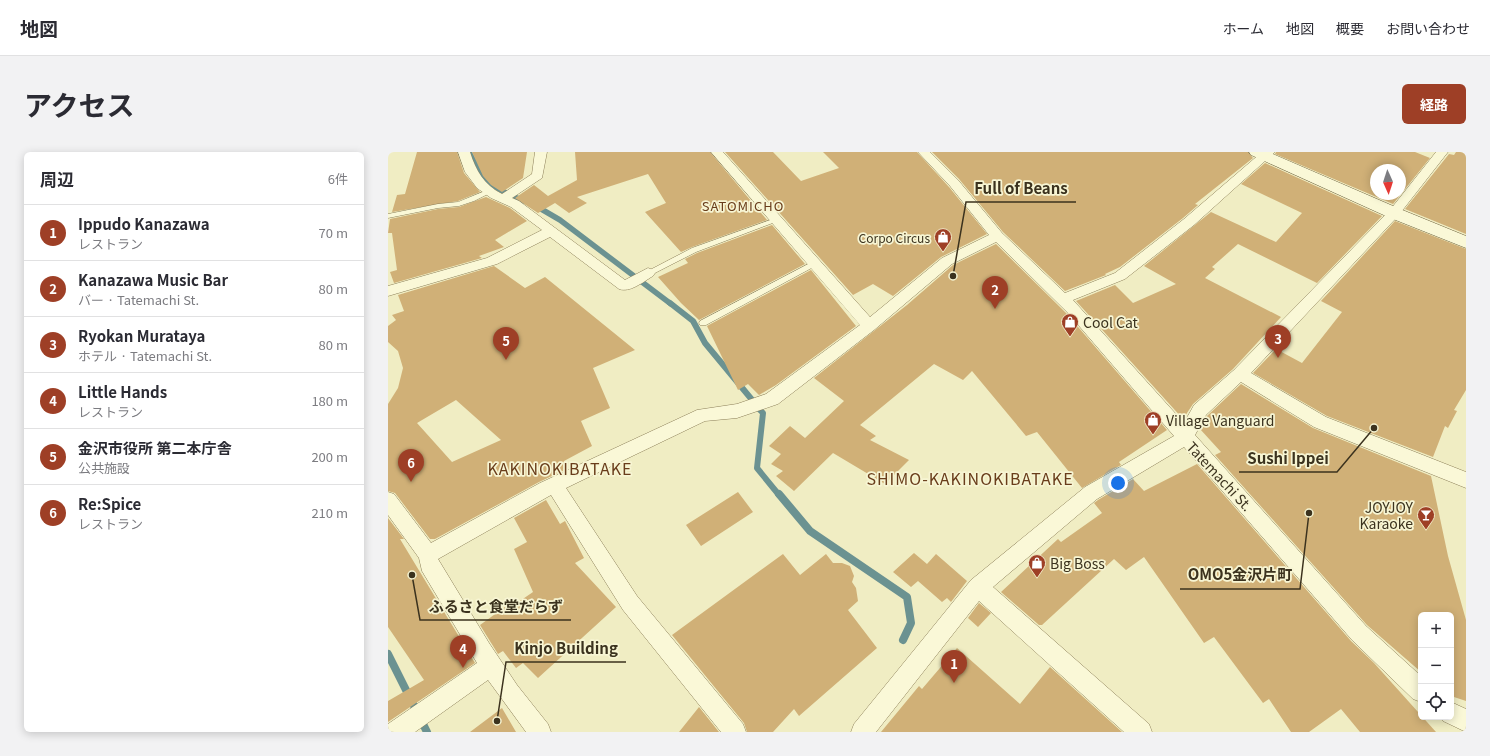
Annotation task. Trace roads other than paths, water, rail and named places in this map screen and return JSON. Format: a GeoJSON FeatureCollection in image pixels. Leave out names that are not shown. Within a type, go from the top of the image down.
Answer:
{"type":"FeatureCollection","features":[{"type":"Feature","properties":{"kind":"street"},"geometry":{"type":"LineString","coordinates":[[464,152],[470,172],[477,183],[503,199],[515,204],[624,286],[648,273]]}},
{"type":"Feature","properties":{"kind":"street"},"geometry":{"type":"LineString","coordinates":[[503,199],[538,175],[540,152]]}},
{"type":"Feature","properties":{"kind":"street"},"geometry":{"type":"LineString","coordinates":[[717,152],[869,326]]}},
{"type":"Feature","properties":{"kind":"street","name":"Tatemachi St."},"geometry":{"type":"LineString","coordinates":[[924,152],[954,183],[997,236],[1072,308],[1185,438],[1234,490],[1359,633],[1418,688]]}},
{"type":"Feature","properties":{"kind":"street"},"geometry":{"type":"LineString","coordinates":[[862,732],[978,587],[1091,493],[1185,438],[1200,410],[1240,374],[1394,213],[1442,152]]}},
{"type":"Feature","properties":{"kind":"street"},"geometry":{"type":"LineString","coordinates":[[1062,299],[1120,276],[1189,222],[1263,153],[1394,213],[1466,242]]}},
{"type":"Feature","properties":{"kind":"street"},"geometry":{"type":"LineString","coordinates":[[388,291],[492,261],[551,231]]}},
{"type":"Feature","properties":{"kind":"street"},"geometry":{"type":"LineString","coordinates":[[428,555],[554,485],[703,415],[737,411],[772,399],[869,326],[947,261],[997,236]]}},
{"type":"Feature","properties":{"kind":"street"},"geometry":{"type":"LineString","coordinates":[[1240,374],[1320,422],[1466,480]]}},
{"type":"Feature","properties":{"kind":"street"},"geometry":{"type":"LineString","coordinates":[[554,485],[630,603],[735,732]]}},
{"type":"Feature","properties":{"kind":"street"},"geometry":{"type":"LineString","coordinates":[[388,500],[428,555],[429,565],[492,665],[540,732]]}},
{"type":"Feature","properties":{"kind":"street"},"geometry":{"type":"LineString","coordinates":[[978,587],[1142,732]]}},
{"type":"Feature","properties":{"kind":"street"},"geometry":{"type":"LineString","coordinates":[[396,732],[492,665]]}},
{"type":"Feature","properties":{"kind":"street"},"geometry":{"type":"LineString","coordinates":[[1454,715],[1466,721]]}},
{"type":"Feature","properties":{"kind":"lane"},"geometry":{"type":"LineString","coordinates":[[388,216],[438,206],[469,202],[490,191]]}},
{"type":"Feature","properties":{"kind":"lane"},"geometry":{"type":"LineString","coordinates":[[648,273],[694,250],[776,220]]}},
{"type":"Feature","properties":{"kind":"lane"},"geometry":{"type":"LineString","coordinates":[[703,323],[815,264]]}},
{"type":"Feature","properties":{"kind":"waterway"},"geometry":{"type":"LineString","coordinates":[[469,152],[479,170],[490,183],[524,201]]}},
{"type":"Feature","properties":{"kind":"waterway"},"geometry":{"type":"LineString","coordinates":[[536,206],[560,220],[671,304]]}},
{"type":"Feature","properties":{"kind":"waterway"},"geometry":{"type":"LineString","coordinates":[[670,303],[693,321],[705,343],[753,401]]}},
{"type":"Feature","properties":{"kind":"waterway"},"geometry":{"type":"LineString","coordinates":[[760,410],[763,413],[757,468],[779,495]]}},
{"type":"Feature","properties":{"kind":"waterway"},"geometry":{"type":"LineString","coordinates":[[779,494],[810,531],[907,597],[911,623],[903,640]]}},
{"type":"Feature","properties":{"kind":"waterway"},"geometry":{"type":"LineString","coordinates":[[388,654],[416,710]]}},
{"type":"Feature","properties":{"kind":"waterway"},"geometry":{"type":"LineString","coordinates":[[422,722],[427,732]]}},
{"type":"Feature","properties":{"kind":"place","name":"Corpo Circus"},"geometry":{"type":"Point","coordinates":[943,252]}},
{"type":"Feature","properties":{"kind":"place","name":"Full of Beans"},"geometry":{"type":"Point","coordinates":[953,276]}},
{"type":"Feature","properties":{"kind":"place","name":"Kanazawa Music Bar"},"geometry":{"type":"Point","coordinates":[995,309]}},
{"type":"Feature","properties":{"kind":"place","name":"Cool Cat"},"geometry":{"type":"Point","coordinates":[1070,337]}},
{"type":"Feature","properties":{"kind":"place","name":"Ryokan Murataya"},"geometry":{"type":"Point","coordinates":[1278,358]}},
{"type":"Feature","properties":{"kind":"place","name":"金沢市役所 第二本庁舎"},"geometry":{"type":"Point","coordinates":[506,360]}},
{"type":"Feature","properties":{"kind":"place","name":"Sushi Ippei"},"geometry":{"type":"Point","coordinates":[1374,428]}},
{"type":"Feature","properties":{"kind":"place","name":"Village Vanguard"},"geometry":{"type":"Point","coordinates":[1153,435]}},
{"type":"Feature","properties":{"kind":"place","name":"Re:Spice"},"geometry":{"type":"Point","coordinates":[411,482]}},
{"type":"Feature","properties":{"kind":"place","name":"OMO5金沢片町"},"geometry":{"type":"Point","coordinates":[1309,513]}},
{"type":"Feature","properties":{"kind":"place","name":"JOYJOY Karaoke"},"geometry":{"type":"Point","coordinates":[1426,530]}},
{"type":"Feature","properties":{"kind":"place","name":"ふるさと食堂だらず"},"geometry":{"type":"Point","coordinates":[412,575]}},
{"type":"Feature","properties":{"kind":"place","name":"Big Boss"},"geometry":{"type":"Point","coordinates":[1037,578]}},
{"type":"Feature","properties":{"kind":"place","name":"Little Hands"},"geometry":{"type":"Point","coordinates":[463,668]}},
{"type":"Feature","properties":{"kind":"place","name":"Ippudo Kanazawa"},"geometry":{"type":"Point","coordinates":[954,683]}},
{"type":"Feature","properties":{"kind":"place","name":"Kinjo Building"},"geometry":{"type":"Point","coordinates":[497,721]}},
{"type":"Feature","properties":{"kind":"district","name":"SATOMICHO"},"geometry":{"type":"Point","coordinates":[743,205]}},
{"type":"Feature","properties":{"kind":"district","name":"KAKINOKIBATAKE"},"geometry":{"type":"Point","coordinates":[560,468]}},
{"type":"Feature","properties":{"kind":"district","name":"SHIMO-KAKINOKIBATAKE"},"geometry":{"type":"Point","coordinates":[970,478]}}]}
